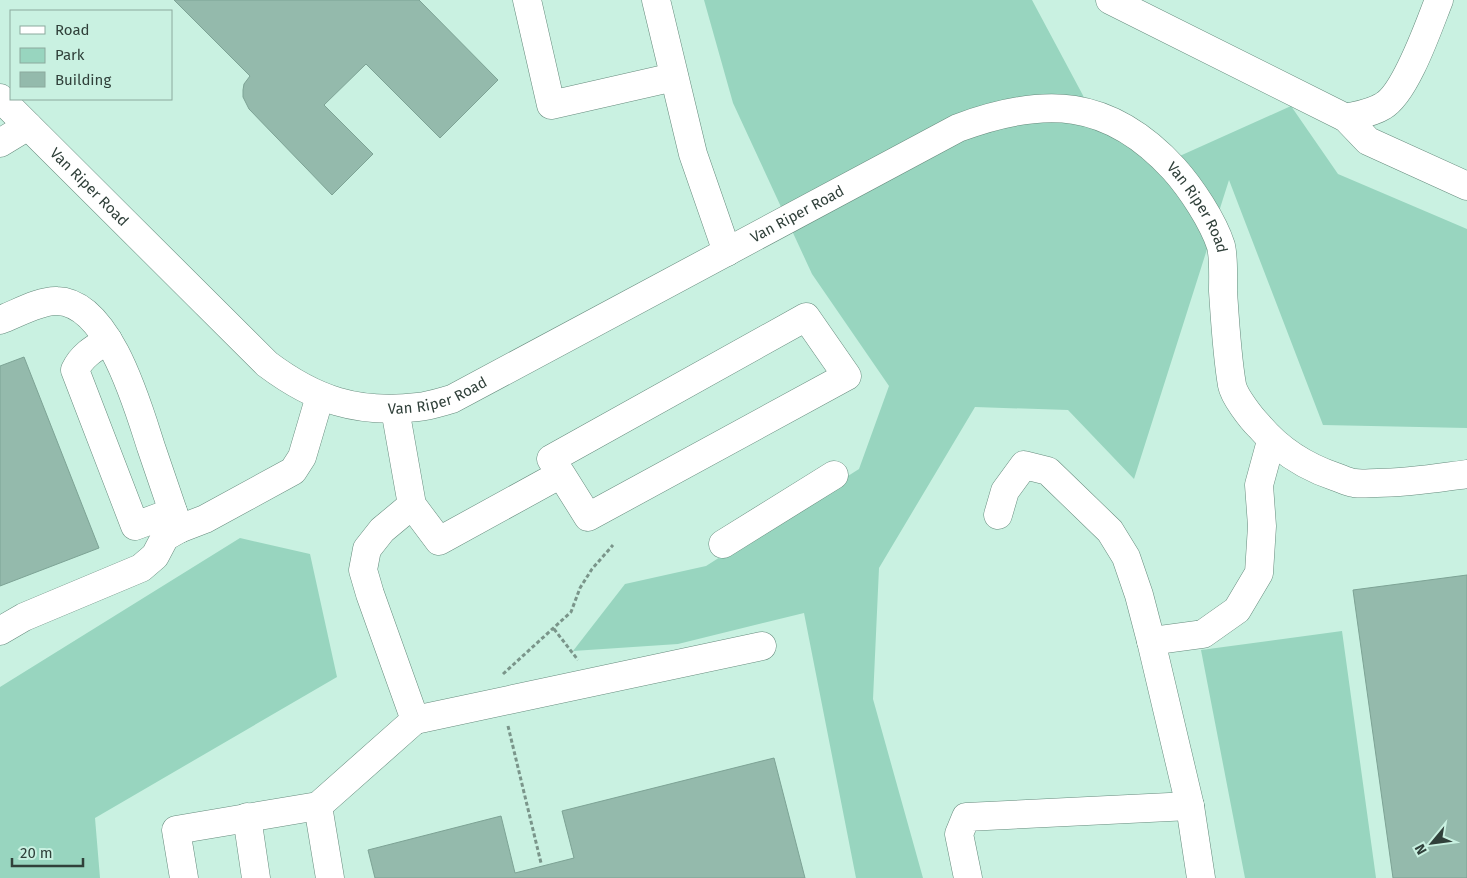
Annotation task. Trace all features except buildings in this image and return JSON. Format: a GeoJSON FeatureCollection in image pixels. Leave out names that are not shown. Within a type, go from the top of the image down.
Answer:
{"type":"FeatureCollection","features":[{"type":"Feature","properties":{"kind":"street"},"geometry":{"type":"LineString","coordinates":[[527,0],[552,105],[674,77]]}},
{"type":"Feature","properties":{"kind":"street"},"geometry":{"type":"LineString","coordinates":[[656,0],[693,154],[727,252]]}},
{"type":"Feature","properties":{"kind":"street"},"geometry":{"type":"LineString","coordinates":[[1110,0],[1346,118],[1368,142],[1467,186]]}},
{"type":"Feature","properties":{"kind":"street"},"geometry":{"type":"LineString","coordinates":[[1346,118],[1385,106],[1394,98],[1405,80],[1439,0]]}},
{"type":"Feature","properties":{"kind":"street","name":"Van Riper Road"},"geometry":{"type":"LineString","coordinates":[[0,98],[267,364],[290,381],[320,396],[358,407],[395,409],[420,407],[452,399],[958,128],[988,117],[1024,110],[1060,108],[1085,111],[1109,119],[1138,136],[1162,156],[1184,180],[1204,210],[1221,246],[1233,388],[1254,420],[1271,441],[1312,469],[1354,483],[1404,483],[1467,474]]}},
{"type":"Feature","properties":{"kind":"street"},"geometry":{"type":"LineString","coordinates":[[0,144],[28,126]]}},
{"type":"Feature","properties":{"kind":"street"},"geometry":{"type":"LineString","coordinates":[[0,320],[43,303],[57,301],[70,303],[81,308],[92,318],[108,340],[132,390],[176,521]]}},
{"type":"Feature","properties":{"kind":"street"},"geometry":{"type":"LineString","coordinates":[[806,317],[847,376],[588,517],[561,474],[551,459],[806,317]]}},
{"type":"Feature","properties":{"kind":"street"},"geometry":{"type":"LineString","coordinates":[[108,340],[79,361],[75,370],[136,526],[205,519],[294,471],[302,457],[320,396]]}},
{"type":"Feature","properties":{"kind":"street"},"geometry":{"type":"LineString","coordinates":[[395,409],[412,505],[439,541],[561,474]]}},
{"type":"Feature","properties":{"kind":"street"},"geometry":{"type":"LineString","coordinates":[[1151,641],[1203,634],[1237,610],[1255,580],[1259,572],[1261,536],[1259,485],[1271,441]]}},
{"type":"Feature","properties":{"kind":"street"},"geometry":{"type":"LineString","coordinates":[[998,515],[1005,491],[1024,465],[1048,471],[1110,531],[1126,557],[1139,595],[1151,641],[1190,806],[1200,878]]}},
{"type":"Feature","properties":{"kind":"street"},"geometry":{"type":"LineString","coordinates":[[723,544],[834,475]]}},
{"type":"Feature","properties":{"kind":"street"},"geometry":{"type":"LineString","coordinates":[[412,505],[382,530],[367,549],[363,570],[415,720]]}},
{"type":"Feature","properties":{"kind":"street"},"geometry":{"type":"LineString","coordinates":[[0,631],[24,617],[141,568],[155,556],[176,521]]}},
{"type":"Feature","properties":{"kind":"street"},"geometry":{"type":"LineString","coordinates":[[184,878],[176,830],[318,806],[415,720],[762,646]]}},
{"type":"Feature","properties":{"kind":"street"},"geometry":{"type":"LineString","coordinates":[[318,806],[330,878]]}},
{"type":"Feature","properties":{"kind":"street"},"geometry":{"type":"LineString","coordinates":[[968,878],[959,834],[966,817],[1190,806]]}},
{"type":"Feature","properties":{"kind":"street"},"geometry":{"type":"LineString","coordinates":[[247,817],[256,878]]}},
{"type":"Feature","properties":{"kind":"path"},"geometry":{"type":"LineString","coordinates":[[554,629],[576,657],[590,682]]}},
{"type":"Feature","properties":{"kind":"green space"},"geometry":{"type":"Polygon","coordinates":[[[704,0],[1032,0],[1094,116],[1173,159],[1291,106],[1338,174],[1467,229],[1467,428],[1323,425],[1229,180],[1134,479],[1068,410],[975,407],[879,568],[873,699],[923,878],[856,878],[804,613],[678,644],[573,651],[625,584],[706,566],[859,469],[889,386],[812,274],[733,103],[704,0]]]}},
{"type":"Feature","properties":{"kind":"green space"},"geometry":{"type":"Polygon","coordinates":[[[240,538],[310,554],[337,677],[95,818],[100,878],[0,878],[0,687],[240,538]]]}},
{"type":"Feature","properties":{"kind":"green space"},"geometry":{"type":"Polygon","coordinates":[[[1342,631],[1376,878],[1245,878],[1201,650],[1342,631]]]}}]}
